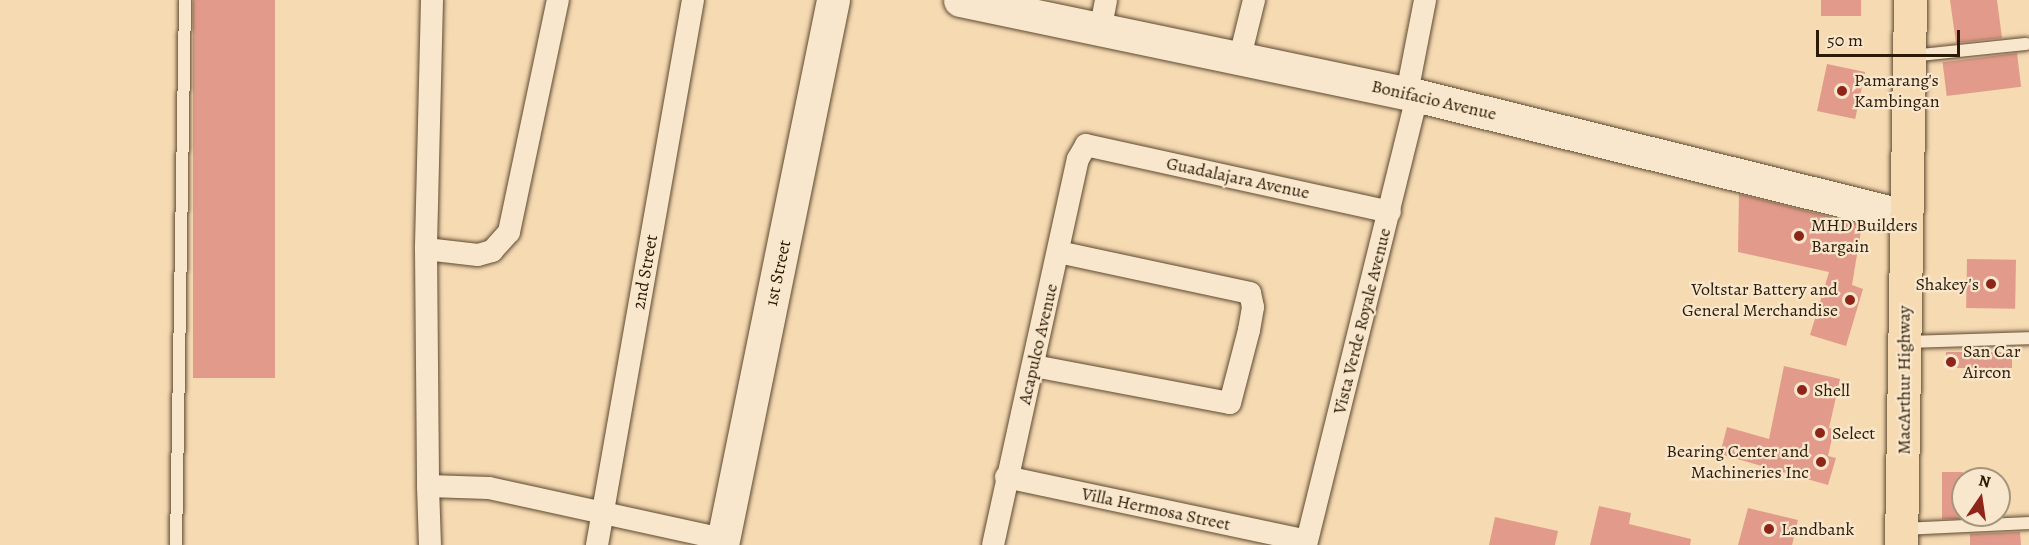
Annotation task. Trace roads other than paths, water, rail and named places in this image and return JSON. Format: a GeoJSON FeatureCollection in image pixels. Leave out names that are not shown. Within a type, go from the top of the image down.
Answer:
{"type":"FeatureCollection","features":[{"type":"Feature","properties":{"kind":"main road","name":"MacArthur Highway"},"geometry":{"type":"LineString","coordinates":[[1902,537],[1910,0]]}},
{"type":"Feature","properties":{"kind":"street"},"geometry":{"type":"LineString","coordinates":[[430,545],[426,249],[432,0]]}},
{"type":"Feature","properties":{"kind":"street"},"geometry":{"type":"LineString","coordinates":[[426,249],[478,255],[492,251],[509,232],[558,0]]}},
{"type":"Feature","properties":{"kind":"street","name":"2nd Street"},"geometry":{"type":"LineString","coordinates":[[597,545],[693,0]]}},
{"type":"Feature","properties":{"kind":"street","name":"1st Street"},"geometry":{"type":"LineString","coordinates":[[723,542],[833,0]]}},
{"type":"Feature","properties":{"kind":"street"},"geometry":{"type":"LineString","coordinates":[[1240,57],[1254,0]]}},
{"type":"Feature","properties":{"kind":"street","name":"Vista Verde Royale Avenue"},"geometry":{"type":"LineString","coordinates":[[1306,543],[1390,212],[1412,95],[1425,0]]}},
{"type":"Feature","properties":{"kind":"street","name":"Bonifacio Avenue"},"geometry":{"type":"LineString","coordinates":[[972,1],[1103,13],[1240,57],[1412,95],[1905,216]]}},
{"type":"Feature","properties":{"kind":"street","name":"Guadalajara Avenue"},"geometry":{"type":"LineString","coordinates":[[1086,145],[1390,212]]}},
{"type":"Feature","properties":{"kind":"street","name":"Acapulco Avenue"},"geometry":{"type":"LineString","coordinates":[[993,545],[1006,477],[1034,366],[1078,159],[1086,145]]}},
{"type":"Feature","properties":{"kind":"street"},"geometry":{"type":"LineString","coordinates":[[1034,366],[1230,403],[1249,330],[1253,307],[1250,293],[1058,252]]}},
{"type":"Feature","properties":{"kind":"street","name":"Villa Hermosa Street"},"geometry":{"type":"LineString","coordinates":[[1006,477],[1306,543]]}},
{"type":"Feature","properties":{"kind":"street"},"geometry":{"type":"LineString","coordinates":[[428,486],[489,488],[723,542]]}},
{"type":"Feature","properties":{"kind":"lane"},"geometry":{"type":"LineString","coordinates":[[176,545],[185,0]]}},
{"type":"Feature","properties":{"kind":"lane"},"geometry":{"type":"LineString","coordinates":[[1910,56],[2026,44]]}},
{"type":"Feature","properties":{"kind":"lane"},"geometry":{"type":"LineString","coordinates":[[1904,342],[2029,338]]}},
{"type":"Feature","properties":{"kind":"lane"},"geometry":{"type":"LineString","coordinates":[[1902,537],[2029,523]]}},
{"type":"Feature","properties":{"kind":"place","name":"Pamarang's Kambingan"},"geometry":{"type":"Point","coordinates":[1842,91]}},
{"type":"Feature","properties":{"kind":"place","name":"MHD Builders Bargain"},"geometry":{"type":"Point","coordinates":[1799,236]}},
{"type":"Feature","properties":{"kind":"place","name":"Shakey's"},"geometry":{"type":"Point","coordinates":[1991,284]}},
{"type":"Feature","properties":{"kind":"place","name":"Voltstar Battery and General Merchandise"},"geometry":{"type":"Point","coordinates":[1850,300]}},
{"type":"Feature","properties":{"kind":"place","name":"San Car Aircon"},"geometry":{"type":"Point","coordinates":[1951,362]}},
{"type":"Feature","properties":{"kind":"place","name":"Shell"},"geometry":{"type":"Point","coordinates":[1802,390]}},
{"type":"Feature","properties":{"kind":"place","name":"Select"},"geometry":{"type":"Point","coordinates":[1820,433]}},
{"type":"Feature","properties":{"kind":"place","name":"Bearing Center and Machineries Inc"},"geometry":{"type":"Point","coordinates":[1821,462]}},
{"type":"Feature","properties":{"kind":"place","name":"Landbank"},"geometry":{"type":"Point","coordinates":[1769,529]}}]}
